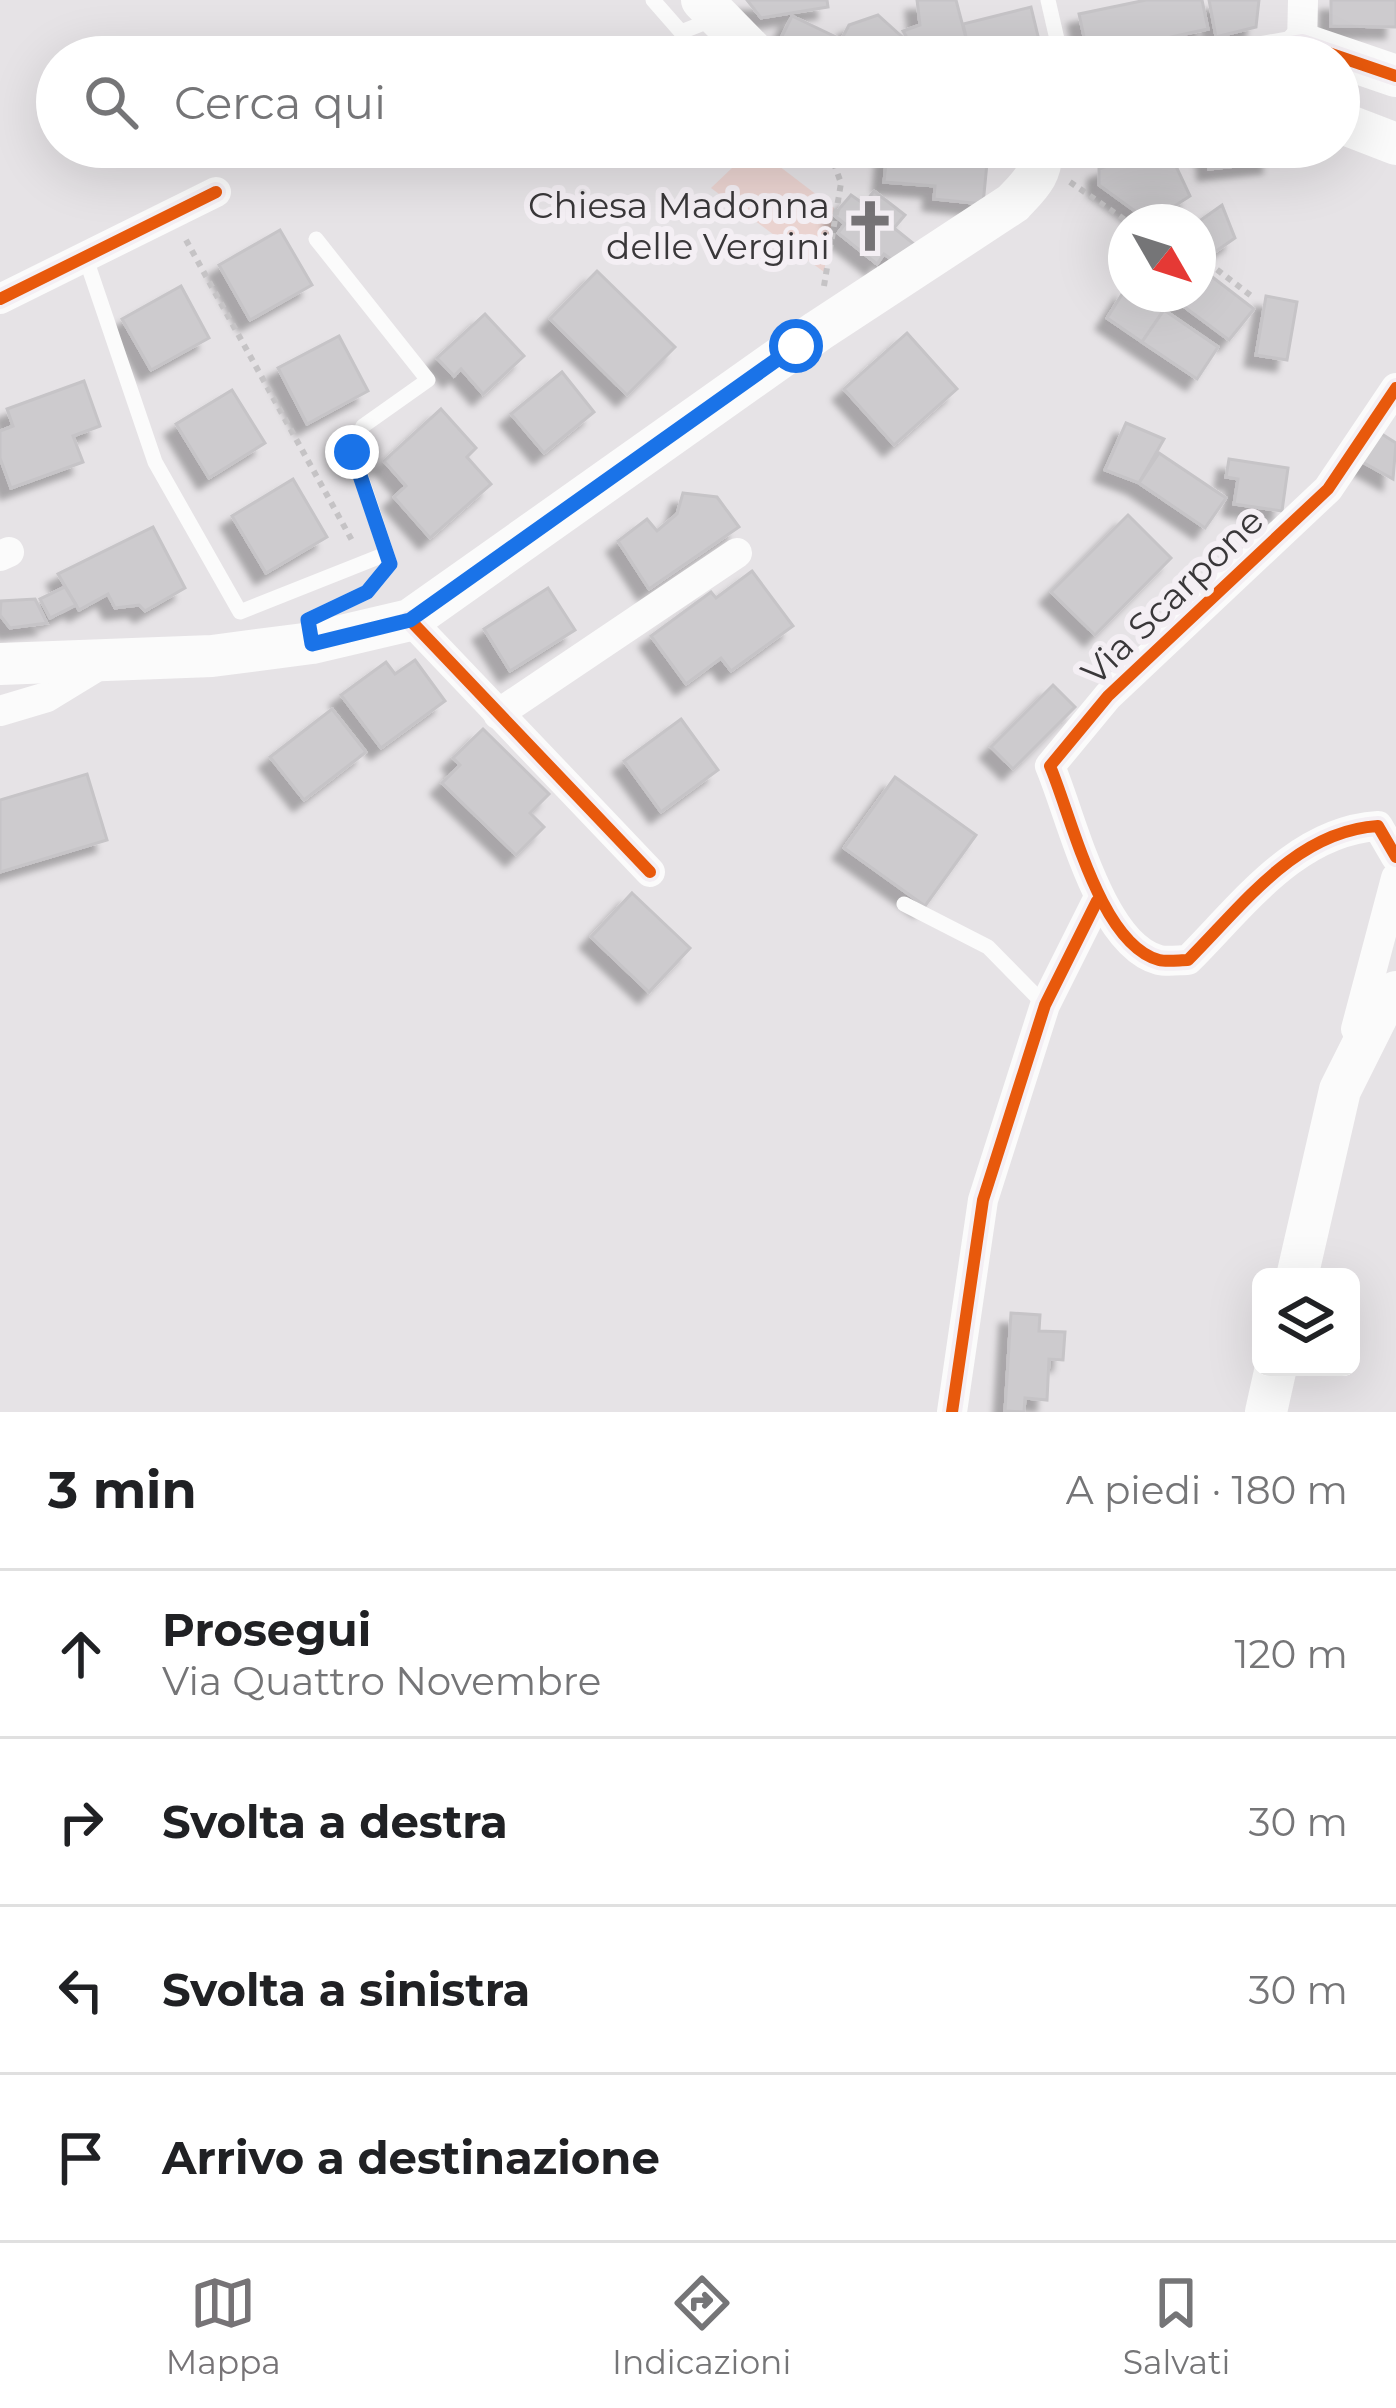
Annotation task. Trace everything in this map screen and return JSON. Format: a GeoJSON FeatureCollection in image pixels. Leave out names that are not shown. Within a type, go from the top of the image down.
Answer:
{"type":"FeatureCollection","features":[{"type":"Feature","properties":{"kind":"main road"},"geometry":{"type":"LineString","coordinates":[[710,9],[737,36]]}},
{"type":"Feature","properties":{"kind":"main road"},"geometry":{"type":"LineString","coordinates":[[1360,64],[1396,76]]}},
{"type":"Feature","properties":{"kind":"main road"},"geometry":{"type":"LineString","coordinates":[[1360,132],[1390,146]]}},
{"type":"Feature","properties":{"kind":"main road"},"geometry":{"type":"LineString","coordinates":[[0,664],[212,656],[312,644],[410,620],[826,326],[1013,203],[1033,168]]}},
{"type":"Feature","properties":{"kind":"main road"},"geometry":{"type":"LineString","coordinates":[[1299,1268],[1340,1090],[1384,1002],[1396,992]]}},
{"type":"Feature","properties":{"kind":"main road"},"geometry":{"type":"LineString","coordinates":[[1266,1412],[1274,1376]]}},
{"type":"Feature","properties":{"kind":"street"},"geometry":{"type":"LineString","coordinates":[[1302,36],[1304,0]]}},
{"type":"Feature","properties":{"kind":"street"},"geometry":{"type":"LineString","coordinates":[[0,299],[216,192]]}},
{"type":"Feature","properties":{"kind":"street","name":"Via Scarpone"},"geometry":{"type":"LineString","coordinates":[[1395,392],[1328,489],[1108,696],[1050,766],[1078,833],[1097,901],[1130,940],[1158,960],[1188,960],[1297,852],[1346,828],[1378,826],[1396,856]]}},
{"type":"Feature","properties":{"kind":"street"},"geometry":{"type":"LineString","coordinates":[[498,714],[737,553]]}},
{"type":"Feature","properties":{"kind":"street"},"geometry":{"type":"LineString","coordinates":[[410,620],[650,872]]}},
{"type":"Feature","properties":{"kind":"street"},"geometry":{"type":"LineString","coordinates":[[0,711],[47,697],[111,658]]}},
{"type":"Feature","properties":{"kind":"street"},"geometry":{"type":"LineString","coordinates":[[1340,1090],[1396,878]]}},
{"type":"Feature","properties":{"kind":"street"},"geometry":{"type":"LineString","coordinates":[[952,1412],[983,1200],[1045,1005],[1097,901]]}},
{"type":"Feature","properties":{"kind":"lane"},"geometry":{"type":"LineString","coordinates":[[653,0],[681,32],[710,9]]}},
{"type":"Feature","properties":{"kind":"lane"},"geometry":{"type":"LineString","coordinates":[[1048,0],[1056,36]]}},
{"type":"Feature","properties":{"kind":"lane"},"geometry":{"type":"LineString","coordinates":[[312,644],[308,620],[367,592],[390,564],[352,452],[363,426],[428,380],[316,239]]}},
{"type":"Feature","properties":{"kind":"lane"},"geometry":{"type":"LineString","coordinates":[[86,259],[154,462],[240,612],[386,554]]}},
{"type":"Feature","properties":{"kind":"lane"},"geometry":{"type":"LineString","coordinates":[[904,904],[988,947],[1045,1005]]}},
{"type":"Feature","properties":{"kind":"path"},"geometry":{"type":"LineString","coordinates":[[826,326],[824,272],[841,183],[836,168]]}},
{"type":"Feature","properties":{"kind":"path"},"geometry":{"type":"LineString","coordinates":[[1058,168],[1108,207]]}},
{"type":"Feature","properties":{"kind":"path"},"geometry":{"type":"LineString","coordinates":[[172,215],[346,530]]}},
{"type":"Feature","properties":{"kind":"path"},"geometry":{"type":"LineString","coordinates":[[1216,269],[1254,298]]}},
{"type":"Feature","properties":{"kind":"shaded area"},"geometry":{"type":"Polygon","coordinates":[[[732,168],[782,168],[834,208],[824,272],[711,188],[732,168]]]}},
{"type":"Feature","properties":{"kind":"building"},"geometry":{"type":"Polygon","coordinates":[[[747,0],[827,0],[828,7],[761,18],[747,0]]]}},
{"type":"Feature","properties":{"kind":"building"},"geometry":{"type":"Polygon","coordinates":[[[917,0],[956,0],[965,36],[906,36],[903,31],[920,25],[917,0]]]}},
{"type":"Feature","properties":{"kind":"building"},"geometry":{"type":"Polygon","coordinates":[[[1146,0],[1202,0],[1208,29],[1176,36],[1084,36],[1079,14],[1146,0]]]}},
{"type":"Feature","properties":{"kind":"building"},"geometry":{"type":"Polygon","coordinates":[[[1209,0],[1259,0],[1256,27],[1216,36],[1209,0]]]}},
{"type":"Feature","properties":{"kind":"building"},"geometry":{"type":"Polygon","coordinates":[[[1331,0],[1396,0],[1396,27],[1331,26],[1331,0]]]}},
{"type":"Feature","properties":{"kind":"building"},"geometry":{"type":"Polygon","coordinates":[[[1031,7],[1038,36],[966,36],[963,24],[1031,7]]]}},
{"type":"Feature","properties":{"kind":"building"},"geometry":{"type":"Polygon","coordinates":[[[878,15],[901,36],[843,36],[849,25],[878,15]]]}},
{"type":"Feature","properties":{"kind":"building"},"geometry":{"type":"Polygon","coordinates":[[[792,16],[834,36],[782,36],[792,16]]]}},
{"type":"Feature","properties":{"kind":"building"},"geometry":{"type":"Polygon","coordinates":[[[885,168],[987,168],[983,204],[934,199],[935,186],[884,182],[885,168]]]}},
{"type":"Feature","properties":{"kind":"building"},"geometry":{"type":"Polygon","coordinates":[[[1102,168],[1177,168],[1190,196],[1178,204],[1125,204],[1099,185],[1102,168]]]}},
{"type":"Feature","properties":{"kind":"building","name":"Chiesa Madonna delle Vergini"},"geometry":{"type":"Polygon","coordinates":[[[874,191],[905,215],[894,228],[914,244],[898,264],[884,254],[877,264],[838,233],[845,224],[834,215],[851,195],[864,204],[874,191]]]}},
{"type":"Feature","properties":{"kind":"building"},"geometry":{"type":"Polygon","coordinates":[[[1222,205],[1235,238],[1216,251],[1216,209],[1222,205]]]}},
{"type":"Feature","properties":{"kind":"building"},"geometry":{"type":"Polygon","coordinates":[[[280,230],[312,285],[250,320],[219,265],[280,230]]]}},
{"type":"Feature","properties":{"kind":"building"},"geometry":{"type":"Polygon","coordinates":[[[597,271],[675,347],[627,395],[550,319],[597,271]]]}},
{"type":"Feature","properties":{"kind":"building"},"geometry":{"type":"Polygon","coordinates":[[[1216,280],[1254,309],[1229,340],[1191,312],[1216,312],[1216,280]]]}},
{"type":"Feature","properties":{"kind":"building"},"geometry":{"type":"Polygon","coordinates":[[[181,286],[209,338],[151,370],[122,319],[181,286]]]}},
{"type":"Feature","properties":{"kind":"building"},"geometry":{"type":"Polygon","coordinates":[[[1266,296],[1297,302],[1287,360],[1256,355],[1266,296]]]}},
{"type":"Feature","properties":{"kind":"building"},"geometry":{"type":"Polygon","coordinates":[[[1111,312],[1162,312],[1142,342],[1107,318],[1111,312]]]}},
{"type":"Feature","properties":{"kind":"building"},"geometry":{"type":"Polygon","coordinates":[[[1167,312],[1218,347],[1197,379],[1142,342],[1167,312]]]}},
{"type":"Feature","properties":{"kind":"building"},"geometry":{"type":"Polygon","coordinates":[[[485,314],[524,356],[483,394],[461,369],[454,376],[437,358],[485,314]]]}},
{"type":"Feature","properties":{"kind":"building"},"geometry":{"type":"Polygon","coordinates":[[[907,333],[957,389],[894,445],[844,389],[907,333]]]}},
{"type":"Feature","properties":{"kind":"building"},"geometry":{"type":"Polygon","coordinates":[[[339,336],[368,391],[307,424],[278,368],[339,336]]]}},
{"type":"Feature","properties":{"kind":"building"},"geometry":{"type":"Polygon","coordinates":[[[562,372],[594,412],[544,453],[511,414],[562,372]]]}},
{"type":"Feature","properties":{"kind":"building"},"geometry":{"type":"Polygon","coordinates":[[[84,381],[100,426],[73,436],[83,462],[11,488],[0,458],[0,431],[13,426],[7,409],[84,381]]]}},
{"type":"Feature","properties":{"kind":"building"},"geometry":{"type":"Polygon","coordinates":[[[232,390],[265,443],[209,478],[176,424],[232,390]]]}},
{"type":"Feature","properties":{"kind":"building"},"geometry":{"type":"Polygon","coordinates":[[[441,409],[476,448],[467,457],[491,484],[430,538],[394,497],[406,486],[384,461],[441,409]]]}},
{"type":"Feature","properties":{"kind":"building"},"geometry":{"type":"Polygon","coordinates":[[[1126,423],[1164,439],[1139,483],[1105,470],[1126,423]]]}},
{"type":"Feature","properties":{"kind":"building"},"geometry":{"type":"Polygon","coordinates":[[[1374,429],[1396,443],[1393,479],[1357,459],[1374,429]]]}},
{"type":"Feature","properties":{"kind":"building"},"geometry":{"type":"Polygon","coordinates":[[[1159,453],[1226,498],[1205,528],[1139,483],[1159,453]]]}},
{"type":"Feature","properties":{"kind":"building"},"geometry":{"type":"Polygon","coordinates":[[[1229,459],[1288,468],[1282,511],[1234,504],[1238,479],[1226,477],[1229,459]]]}},
{"type":"Feature","properties":{"kind":"building"},"geometry":{"type":"Polygon","coordinates":[[[293,479],[327,537],[266,573],[232,516],[293,479]]]}},
{"type":"Feature","properties":{"kind":"building"},"geometry":{"type":"Polygon","coordinates":[[[683,493],[717,497],[739,527],[649,589],[618,541],[647,519],[657,531],[677,514],[683,493]]]}},
{"type":"Feature","properties":{"kind":"building"},"geometry":{"type":"Polygon","coordinates":[[[1128,515],[1171,558],[1095,635],[1051,592],[1128,515]]]}},
{"type":"Feature","properties":{"kind":"building"},"geometry":{"type":"Polygon","coordinates":[[[153,527],[185,588],[145,611],[139,605],[115,608],[108,594],[79,610],[58,574],[153,527]]]}},
{"type":"Feature","properties":{"kind":"building"},"geometry":{"type":"Polygon","coordinates":[[[752,571],[793,626],[731,671],[721,658],[686,684],[651,636],[711,592],[716,598],[752,571]]]}},
{"type":"Feature","properties":{"kind":"building"},"geometry":{"type":"Polygon","coordinates":[[[65,587],[76,605],[50,618],[40,599],[65,587]]]}},
{"type":"Feature","properties":{"kind":"building"},"geometry":{"type":"Polygon","coordinates":[[[548,588],[575,630],[510,671],[484,629],[548,588]]]}},
{"type":"Feature","properties":{"kind":"building"},"geometry":{"type":"Polygon","coordinates":[[[35,599],[47,623],[10,628],[0,615],[1,601],[35,599]]]}},
{"type":"Feature","properties":{"kind":"building"},"geometry":{"type":"Polygon","coordinates":[[[415,660],[445,701],[381,748],[341,695],[386,662],[395,674],[415,660]]]}},
{"type":"Feature","properties":{"kind":"building"},"geometry":{"type":"Polygon","coordinates":[[[1053,685],[1075,707],[1013,769],[991,747],[1053,685]]]}},
{"type":"Feature","properties":{"kind":"building"},"geometry":{"type":"Polygon","coordinates":[[[332,709],[366,752],[304,800],[270,757],[332,709]]]}},
{"type":"Feature","properties":{"kind":"building"},"geometry":{"type":"Polygon","coordinates":[[[681,719],[718,770],[661,812],[624,761],[681,719]]]}},
{"type":"Feature","properties":{"kind":"building"},"geometry":{"type":"Polygon","coordinates":[[[483,729],[549,794],[530,813],[544,827],[516,855],[442,783],[460,765],[453,758],[483,729]]]}},
{"type":"Feature","properties":{"kind":"building"},"geometry":{"type":"Polygon","coordinates":[[[87,774],[107,840],[0,872],[0,800],[87,774]]]}},
{"type":"Feature","properties":{"kind":"building"},"geometry":{"type":"Polygon","coordinates":[[[895,777],[976,835],[925,906],[844,848],[895,777]]]}},
{"type":"Feature","properties":{"kind":"building"},"geometry":{"type":"Polygon","coordinates":[[[632,893],[690,948],[649,992],[591,937],[632,893]]]}},
{"type":"Feature","properties":{"kind":"building"},"geometry":{"type":"Polygon","coordinates":[[[1011,1313],[1040,1315],[1039,1331],[1065,1332],[1063,1360],[1049,1359],[1047,1400],[1025,1398],[1024,1412],[1005,1411],[1011,1313]]]}},
{"type":"Feature","properties":{"kind":"cycle path"},"geometry":{"type":"LineString","coordinates":[[1360,64],[1396,76]]}},
{"type":"Feature","properties":{"kind":"cycle path"},"geometry":{"type":"LineString","coordinates":[[0,299],[216,192]]}},
{"type":"Feature","properties":{"kind":"cycle path"},"geometry":{"type":"LineString","coordinates":[[1396,388],[1328,489],[1108,696],[1050,766],[1104,905],[1138,949],[1159,960],[1188,960],[1273,874],[1321,841],[1378,826],[1396,857]]}},
{"type":"Feature","properties":{"kind":"cycle path"},"geometry":{"type":"LineString","coordinates":[[410,620],[650,872]]}},
{"type":"Feature","properties":{"kind":"cycle path"},"geometry":{"type":"LineString","coordinates":[[952,1412],[983,1200],[1045,1005],[1097,901]]}},
{"type":"Feature","properties":{"kind":"place","name":"Chiesa Madonna delle Vergini"},"geometry":{"type":"Point","coordinates":[870,226]}},
{"type":"Feature","properties":{"kind":"route"},"geometry":{"type":"LineString","coordinates":[[352,452],[390,564],[367,592],[308,620],[312,644],[410,620],[796,346]]}}]}
